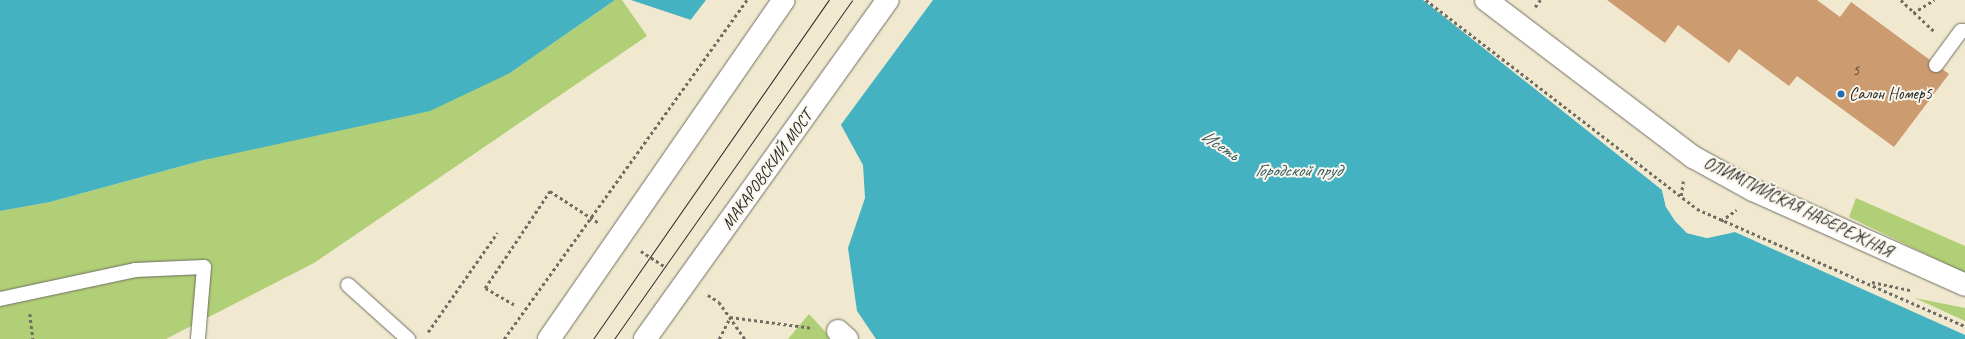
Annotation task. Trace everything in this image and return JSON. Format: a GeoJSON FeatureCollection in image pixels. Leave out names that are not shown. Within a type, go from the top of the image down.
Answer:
{"type":"FeatureCollection","features":[{"type":"Feature","properties":{"kind":"main road"},"geometry":{"type":"LineString","coordinates":[[549,339],[784,0]]}},
{"type":"Feature","properties":{"kind":"main road","name":"МАКАРОВСКИЙ МОСТ"},"geometry":{"type":"LineString","coordinates":[[645,339],[888,0]]}},
{"type":"Feature","properties":{"kind":"main road","name":"ОЛИМПИЙСКАЯ НАБЕРЕЖНАЯ"},"geometry":{"type":"LineString","coordinates":[[1486,0],[1693,157],[1753,190],[1965,285]]}},
{"type":"Feature","properties":{"kind":"lane"},"geometry":{"type":"LineString","coordinates":[[1936,65],[1961,31],[1965,31]]}},
{"type":"Feature","properties":{"kind":"lane"},"geometry":{"type":"LineString","coordinates":[[0,299],[135,270],[204,267],[198,339]]}},
{"type":"Feature","properties":{"kind":"lane"},"geometry":{"type":"LineString","coordinates":[[348,285],[408,339]]}},
{"type":"Feature","properties":{"kind":"path"},"geometry":{"type":"LineString","coordinates":[[504,339],[747,0]]}},
{"type":"Feature","properties":{"kind":"path"},"geometry":{"type":"LineString","coordinates":[[1901,0],[1912,13],[1935,32]]}},
{"type":"Feature","properties":{"kind":"path"},"geometry":{"type":"LineString","coordinates":[[1912,13],[1934,0]]}},
{"type":"Feature","properties":{"kind":"path"},"geometry":{"type":"LineString","coordinates":[[423,339],[497,233]]}},
{"type":"Feature","properties":{"kind":"path"},"geometry":{"type":"LineString","coordinates":[[514,241],[486,288],[514,305]]}},
{"type":"Feature","properties":{"kind":"path"},"geometry":{"type":"LineString","coordinates":[[719,339],[730,317],[842,335]]}},
{"type":"Feature","properties":{"kind":"green space"},"geometry":{"type":"Polygon","coordinates":[[[615,0],[622,0],[647,36],[314,263],[166,339],[0,339],[0,211],[50,202],[510,73],[615,0]]]}},
{"type":"Feature","properties":{"kind":"green space"},"geometry":{"type":"Polygon","coordinates":[[[1856,198],[1965,246],[1965,273],[1849,217],[1856,198]]]}},
{"type":"Feature","properties":{"kind":"green space"},"geometry":{"type":"Polygon","coordinates":[[[1915,298],[1965,308],[1965,321],[1915,298]]]}},
{"type":"Feature","properties":{"kind":"green space"},"geometry":{"type":"Polygon","coordinates":[[[809,314],[832,339],[788,339],[809,314]]]}},
{"type":"Feature","properties":{"kind":"water"},"geometry":{"type":"Polygon","coordinates":[[[0,0],[615,0],[510,73],[430,111],[204,160],[50,202],[0,211],[0,0]]]}},
{"type":"Feature","properties":{"kind":"water","name":"Городской пруд"},"geometry":{"type":"Polygon","coordinates":[[[631,0],[1423,0],[1662,190],[1666,207],[1687,233],[1707,238],[1735,232],[1965,335],[1965,339],[876,339],[857,311],[848,248],[865,198],[863,165],[841,125],[691,20],[631,0]]]}},
{"type":"Feature","properties":{"kind":"pier"},"geometry":{"type":"Polygon","coordinates":[[[706,0],[933,0],[840,126],[689,22],[706,0]]]}},
{"type":"Feature","properties":{"kind":"pier"},"geometry":{"type":"Polygon","coordinates":[[[1662,190],[1676,219],[1688,231],[1707,236],[1735,232],[1707,238],[1687,233],[1675,221],[1666,207],[1662,190]]]}},
{"type":"Feature","properties":{"kind":"building"},"geometry":{"type":"Polygon","coordinates":[[[1607,0],[1817,0],[1840,17],[1851,2],[1949,74],[1894,147],[1797,76],[1789,86],[1739,49],[1729,63],[1678,25],[1665,43],[1607,0]]]}},
{"type":"Feature","properties":{"kind":"tram line"},"geometry":{"type":"LineString","coordinates":[[593,339],[829,0]]}},
{"type":"Feature","properties":{"kind":"tram line"},"geometry":{"type":"LineString","coordinates":[[614,339],[852,0]]}},
{"type":"Feature","properties":{"kind":"place","name":"Салон Номер5"},"geometry":{"type":"Point","coordinates":[1841,94]}},
{"type":"Feature","properties":{"kind":"water label","name":"Исеть"},"geometry":{"type":"Point","coordinates":[1220,145]}}]}
